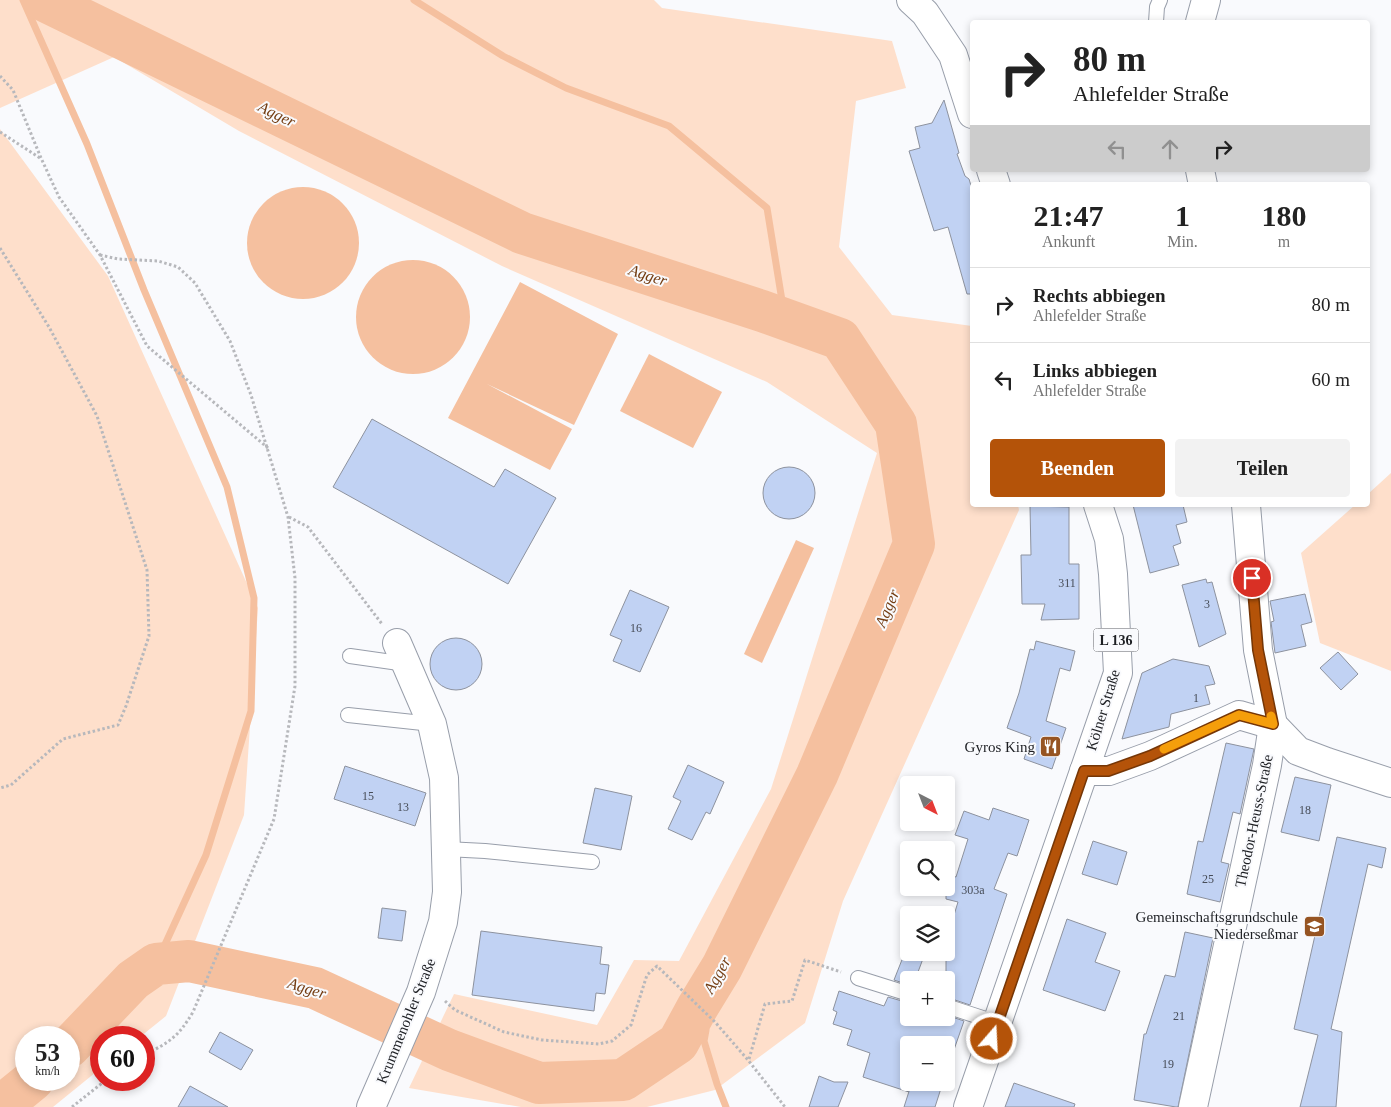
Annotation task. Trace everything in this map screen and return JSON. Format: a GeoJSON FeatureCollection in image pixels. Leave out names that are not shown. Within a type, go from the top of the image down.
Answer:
{"type":"FeatureCollection","features":[{"type":"Feature","properties":{"kind":"street"},"geometry":{"type":"LineString","coordinates":[[911,0],[925,13],[953,54],[970,108]]}},
{"type":"Feature","properties":{"kind":"street"},"geometry":{"type":"LineString","coordinates":[[1201,20],[1206,0]]}},
{"type":"Feature","properties":{"kind":"street","name":"Kölner Straße"},"geometry":{"type":"LineString","coordinates":[[968,1107],[1118,673],[1113,574],[1109,539],[1099,507]]}},
{"type":"Feature","properties":{"kind":"street"},"geometry":{"type":"LineString","coordinates":[[1084,771],[1108,771],[1117,768],[1150,756],[1239,715],[1273,724],[1258,650],[1246,507]]}},
{"type":"Feature","properties":{"kind":"street","name":"Krummenohler Straße"},"geometry":{"type":"LineString","coordinates":[[371,1107],[422,987],[443,922],[447,892],[444,778],[432,724],[401,654]]}},
{"type":"Feature","properties":{"kind":"street","name":"Theodor-Heuss-Straße"},"geometry":{"type":"LineString","coordinates":[[1273,724],[1298,751],[1391,783]]}},
{"type":"Feature","properties":{"kind":"street","name":"Theodor-Heuss-Straße"},"geometry":{"type":"LineString","coordinates":[[1193,1107],[1267,765],[1273,724]]}},
{"type":"Feature","properties":{"kind":"lane"},"geometry":{"type":"LineString","coordinates":[[1156,20],[1157,7],[1160,0]]}},
{"type":"Feature","properties":{"kind":"lane"},"geometry":{"type":"LineString","coordinates":[[350,656],[401,654]]}},
{"type":"Feature","properties":{"kind":"lane"},"geometry":{"type":"LineString","coordinates":[[348,715],[432,724]]}},
{"type":"Feature","properties":{"kind":"lane"},"geometry":{"type":"LineString","coordinates":[[446,849],[592,862]]}},
{"type":"Feature","properties":{"kind":"lane"},"geometry":{"type":"LineString","coordinates":[[858,978],[900,991]]}},
{"type":"Feature","properties":{"kind":"lane"},"geometry":{"type":"LineString","coordinates":[[955,1009],[998,1023]]}},
{"type":"Feature","properties":{"kind":"path"},"geometry":{"type":"LineString","coordinates":[[0,76],[13,90],[59,197],[100,255],[147,346],[269,448]]}},
{"type":"Feature","properties":{"kind":"path"},"geometry":{"type":"LineString","coordinates":[[0,132],[41,158]]}},
{"type":"Feature","properties":{"kind":"path"},"geometry":{"type":"LineString","coordinates":[[0,248],[49,327],[97,416],[147,570],[149,636],[118,725],[63,739],[11,785],[0,788]]}},
{"type":"Feature","properties":{"kind":"path"},"geometry":{"type":"LineString","coordinates":[[100,255],[158,261],[178,267],[195,283],[230,341],[269,448],[288,517],[295,578],[295,686],[274,820],[193,1012],[184,1028],[170,1042],[155,1050]]}},
{"type":"Feature","properties":{"kind":"path"},"geometry":{"type":"LineString","coordinates":[[288,517],[308,527],[401,654]]}},
{"type":"Feature","properties":{"kind":"path"},"geometry":{"type":"LineString","coordinates":[[748,1060],[765,1004],[792,1000],[805,960],[858,978]]}},
{"type":"Feature","properties":{"kind":"path"},"geometry":{"type":"LineString","coordinates":[[422,987],[455,1010],[504,1032],[542,1040],[599,1044],[612,1041],[631,1025],[647,975],[657,966],[716,1022],[785,1107]]}},
{"type":"Feature","properties":{"kind":"path"},"geometry":{"type":"LineString","coordinates":[[72,1107],[92,1091]]}},
{"type":"Feature","properties":{"kind":"shaded area"},"geometry":{"type":"Polygon","coordinates":[[[0,0],[654,0],[662,8],[892,41],[906,88],[856,101],[839,247],[892,315],[970,326],[970,507],[1018,507],[1019,510],[843,901],[805,1023],[715,1090],[647,1107],[521,1107],[409,1088],[454,994],[597,1025],[634,960],[679,961],[771,789],[877,453],[767,382],[502,266],[239,131],[114,57],[0,108],[0,0]]]}},
{"type":"Feature","properties":{"kind":"shaded area"},"geometry":{"type":"Polygon","coordinates":[[[0,129],[108,276],[258,608],[244,815],[166,1016],[154,1026],[90,1026],[90,1077],[80,1085],[80,1026],[15,1026],[15,1091],[73,1091],[53,1107],[0,1107],[0,129]]]}},
{"type":"Feature","properties":{"kind":"shaded area"},"geometry":{"type":"Polygon","coordinates":[[[303,187],[325,191],[343,203],[355,221],[359,243],[355,265],[343,283],[325,295],[303,299],[281,295],[263,283],[251,265],[247,243],[251,221],[263,203],[281,191],[303,187]]]}},
{"type":"Feature","properties":{"kind":"shaded area"},"geometry":{"type":"Polygon","coordinates":[[[413,260],[435,264],[453,277],[466,295],[470,317],[466,339],[453,357],[435,370],[413,374],[391,370],[373,357],[360,339],[356,317],[360,295],[373,277],[391,264],[413,260]]]}},
{"type":"Feature","properties":{"kind":"shaded area"},"geometry":{"type":"Polygon","coordinates":[[[520,282],[618,334],[574,425],[487,384],[572,429],[550,470],[448,418],[520,282]]]}},
{"type":"Feature","properties":{"kind":"shaded area"},"geometry":{"type":"Polygon","coordinates":[[[649,354],[722,392],[693,448],[620,411],[649,354]]]}},
{"type":"Feature","properties":{"kind":"shaded area"},"geometry":{"type":"Polygon","coordinates":[[[1391,473],[1391,671],[1320,643],[1301,553],[1353,507],[1370,507],[1370,492],[1391,473]]]}},
{"type":"Feature","properties":{"kind":"shaded area"},"geometry":{"type":"Polygon","coordinates":[[[796,540],[814,548],[762,663],[744,654],[796,540]]]}},
{"type":"Feature","properties":{"kind":"building"},"geometry":{"type":"Polygon","coordinates":[[[944,100],[959,153],[957,154],[965,176],[970,182],[970,294],[967,294],[948,227],[934,231],[909,151],[920,148],[915,127],[932,123],[944,100]]]}},
{"type":"Feature","properties":{"kind":"building"},"geometry":{"type":"Polygon","coordinates":[[[372,419],[494,487],[505,469],[556,498],[508,584],[333,487],[372,419]]]}},
{"type":"Feature","properties":{"kind":"building"},"geometry":{"type":"Polygon","coordinates":[[[789,467],[799,469],[807,475],[813,483],[815,493],[813,503],[807,511],[799,517],[789,519],[779,517],[771,511],[765,503],[763,493],[765,483],[771,475],[779,469],[789,467]]]}},
{"type":"Feature","properties":{"kind":"building"},"geometry":{"type":"Polygon","coordinates":[[[1030,507],[1069,507],[1069,564],[1079,564],[1079,619],[1041,620],[1045,604],[1022,604],[1021,555],[1031,555],[1030,507]]]}},
{"type":"Feature","properties":{"kind":"building"},"geometry":{"type":"Polygon","coordinates":[[[1134,507],[1183,507],[1187,522],[1176,525],[1181,543],[1173,546],[1179,565],[1150,573],[1134,507]]]}},
{"type":"Feature","properties":{"kind":"building"},"geometry":{"type":"Polygon","coordinates":[[[1206,579],[1207,583],[1212,582],[1226,634],[1199,647],[1182,585],[1206,579]]]}},
{"type":"Feature","properties":{"kind":"building"},"geometry":{"type":"Polygon","coordinates":[[[630,590],[669,607],[640,672],[613,661],[622,640],[610,635],[630,590]]]}},
{"type":"Feature","properties":{"kind":"building"},"geometry":{"type":"Polygon","coordinates":[[[1305,594],[1312,622],[1301,625],[1306,646],[1275,653],[1271,622],[1274,621],[1270,601],[1305,594]]]}},
{"type":"Feature","properties":{"kind":"building"},"geometry":{"type":"Polygon","coordinates":[[[451,638],[461,638],[470,642],[478,650],[482,664],[478,678],[470,686],[461,690],[451,690],[442,686],[434,678],[430,669],[430,659],[434,650],[442,642],[451,638]]]}},
{"type":"Feature","properties":{"kind":"building"},"geometry":{"type":"Polygon","coordinates":[[[1036,641],[1075,651],[1070,671],[1060,668],[1046,721],[1066,728],[1052,769],[1024,759],[1031,737],[1007,728],[1019,693],[1030,649],[1034,650],[1036,641]]]}},
{"type":"Feature","properties":{"kind":"building"},"geometry":{"type":"Polygon","coordinates":[[[1338,652],[1358,674],[1341,690],[1320,668],[1338,652]]]}},
{"type":"Feature","properties":{"kind":"building"},"geometry":{"type":"Polygon","coordinates":[[[1173,659],[1209,666],[1215,684],[1205,686],[1210,704],[1171,714],[1169,727],[1122,739],[1142,673],[1173,659]]]}},
{"type":"Feature","properties":{"kind":"building"},"geometry":{"type":"Polygon","coordinates":[[[1226,743],[1254,749],[1240,814],[1233,812],[1221,862],[1229,864],[1220,902],[1187,894],[1198,841],[1203,842],[1226,743]]]}},
{"type":"Feature","properties":{"kind":"building"},"geometry":{"type":"Polygon","coordinates":[[[688,765],[724,782],[710,814],[706,812],[692,840],[668,829],[681,801],[673,797],[688,765]]]}},
{"type":"Feature","properties":{"kind":"building"},"geometry":{"type":"Polygon","coordinates":[[[345,766],[426,793],[415,826],[334,799],[345,766]]]}},
{"type":"Feature","properties":{"kind":"building"},"geometry":{"type":"Polygon","coordinates":[[[1295,777],[1331,785],[1319,841],[1281,832],[1295,777]]]}},
{"type":"Feature","properties":{"kind":"building"},"geometry":{"type":"Polygon","coordinates":[[[595,788],[632,796],[621,850],[583,843],[595,788]]]}},
{"type":"Feature","properties":{"kind":"building"},"geometry":{"type":"Polygon","coordinates":[[[993,808],[1029,820],[1017,856],[1008,853],[994,889],[1007,894],[970,1005],[955,1000],[955,971],[946,971],[946,961],[955,961],[955,912],[958,902],[946,899],[946,896],[955,896],[955,877],[968,839],[955,835],[964,811],[989,820],[993,808]]]}},
{"type":"Feature","properties":{"kind":"building"},"geometry":{"type":"Polygon","coordinates":[[[1337,837],[1386,848],[1382,868],[1368,864],[1331,1029],[1342,1032],[1336,1107],[1300,1107],[1318,1035],[1294,1029],[1337,837]]]}},
{"type":"Feature","properties":{"kind":"building"},"geometry":{"type":"Polygon","coordinates":[[[1093,841],[1127,852],[1117,885],[1082,874],[1093,841]]]}},
{"type":"Feature","properties":{"kind":"building"},"geometry":{"type":"Polygon","coordinates":[[[382,908],[406,911],[402,941],[378,938],[382,908]]]}},
{"type":"Feature","properties":{"kind":"building"},"geometry":{"type":"Polygon","coordinates":[[[1067,919],[1106,933],[1095,962],[1120,971],[1105,1011],[1043,990],[1067,919]]]}},
{"type":"Feature","properties":{"kind":"building"},"geometry":{"type":"Polygon","coordinates":[[[481,931],[602,947],[600,964],[609,965],[605,994],[596,993],[594,1011],[472,995],[481,931]]]}},
{"type":"Feature","properties":{"kind":"building"},"geometry":{"type":"Polygon","coordinates":[[[1185,932],[1213,938],[1178,1107],[1134,1100],[1144,1034],[1146,1034],[1165,975],[1175,977],[1185,932]]]}},
{"type":"Feature","properties":{"kind":"building"},"geometry":{"type":"Polygon","coordinates":[[[901,961],[922,961],[918,971],[900,971],[900,982],[894,980],[901,961]]]}},
{"type":"Feature","properties":{"kind":"building"},"geometry":{"type":"Polygon","coordinates":[[[839,991],[884,1006],[888,997],[900,1000],[900,1026],[955,1026],[955,1018],[964,1021],[955,1047],[955,1036],[900,1036],[900,1089],[863,1077],[870,1053],[847,1045],[852,1030],[833,1024],[837,1012],[833,1010],[839,991]]]}},
{"type":"Feature","properties":{"kind":"building"},"geometry":{"type":"Polygon","coordinates":[[[220,1032],[253,1050],[241,1070],[209,1052],[220,1032]]]}},
{"type":"Feature","properties":{"kind":"building"},"geometry":{"type":"Polygon","coordinates":[[[819,1076],[834,1082],[848,1082],[838,1107],[809,1107],[819,1076]]]}},
{"type":"Feature","properties":{"kind":"building"},"geometry":{"type":"Polygon","coordinates":[[[1014,1083],[1075,1104],[1074,1107],[1005,1107],[1014,1083]]]}},
{"type":"Feature","properties":{"kind":"building"},"geometry":{"type":"Polygon","coordinates":[[[190,1086],[228,1107],[178,1107],[190,1086]]]}},
{"type":"Feature","properties":{"kind":"building"},"geometry":{"type":"Polygon","coordinates":[[[909,1091],[940,1091],[935,1107],[904,1107],[909,1091]]]}},
{"type":"Feature","properties":{"kind":"waterway"},"geometry":{"type":"LineString","coordinates":[[23,0],[87,144],[144,290],[227,487],[254,598],[251,711],[206,855],[156,964]]}},
{"type":"Feature","properties":{"kind":"waterway","name":"Agger"},"geometry":{"type":"LineString","coordinates":[[43,0],[522,233],[762,311],[840,339],[896,424],[914,544],[817,775],[722,967],[678,1043],[623,1080],[539,1083],[449,1050],[315,988],[189,961],[156,964],[133,980],[80,1035]]}},
{"type":"Feature","properties":{"kind":"waterway"},"geometry":{"type":"LineString","coordinates":[[414,0],[503,56],[566,88],[669,126],[767,208],[785,319]]}},
{"type":"Feature","properties":{"kind":"waterway"},"geometry":{"type":"LineString","coordinates":[[697,1008],[706,1030],[704,1041],[726,1107]]}},
{"type":"Feature","properties":{"kind":"waterway","name":"Agger"},"geometry":{"type":"LineString","coordinates":[[0,1107],[20,1091]]}},
{"type":"Feature","properties":{"kind":"slow traffic"},"geometry":{"type":"LineString","coordinates":[[1164,749],[1239,715],[1273,724],[1271,716]]}},
{"type":"Feature","properties":{"kind":"place","name":"Gyros King"},"geometry":{"type":"Point","coordinates":[1051,747]}},
{"type":"Feature","properties":{"kind":"place","name":"Gemeinschaftsgrundschule Niederseßmar"},"geometry":{"type":"Point","coordinates":[1314,926]}},
{"type":"Feature","properties":{"kind":"route"},"geometry":{"type":"LineString","coordinates":[[992,1039],[1084,771],[1108,771],[1150,756],[1239,715],[1273,724],[1258,650],[1252,578]]}}]}
